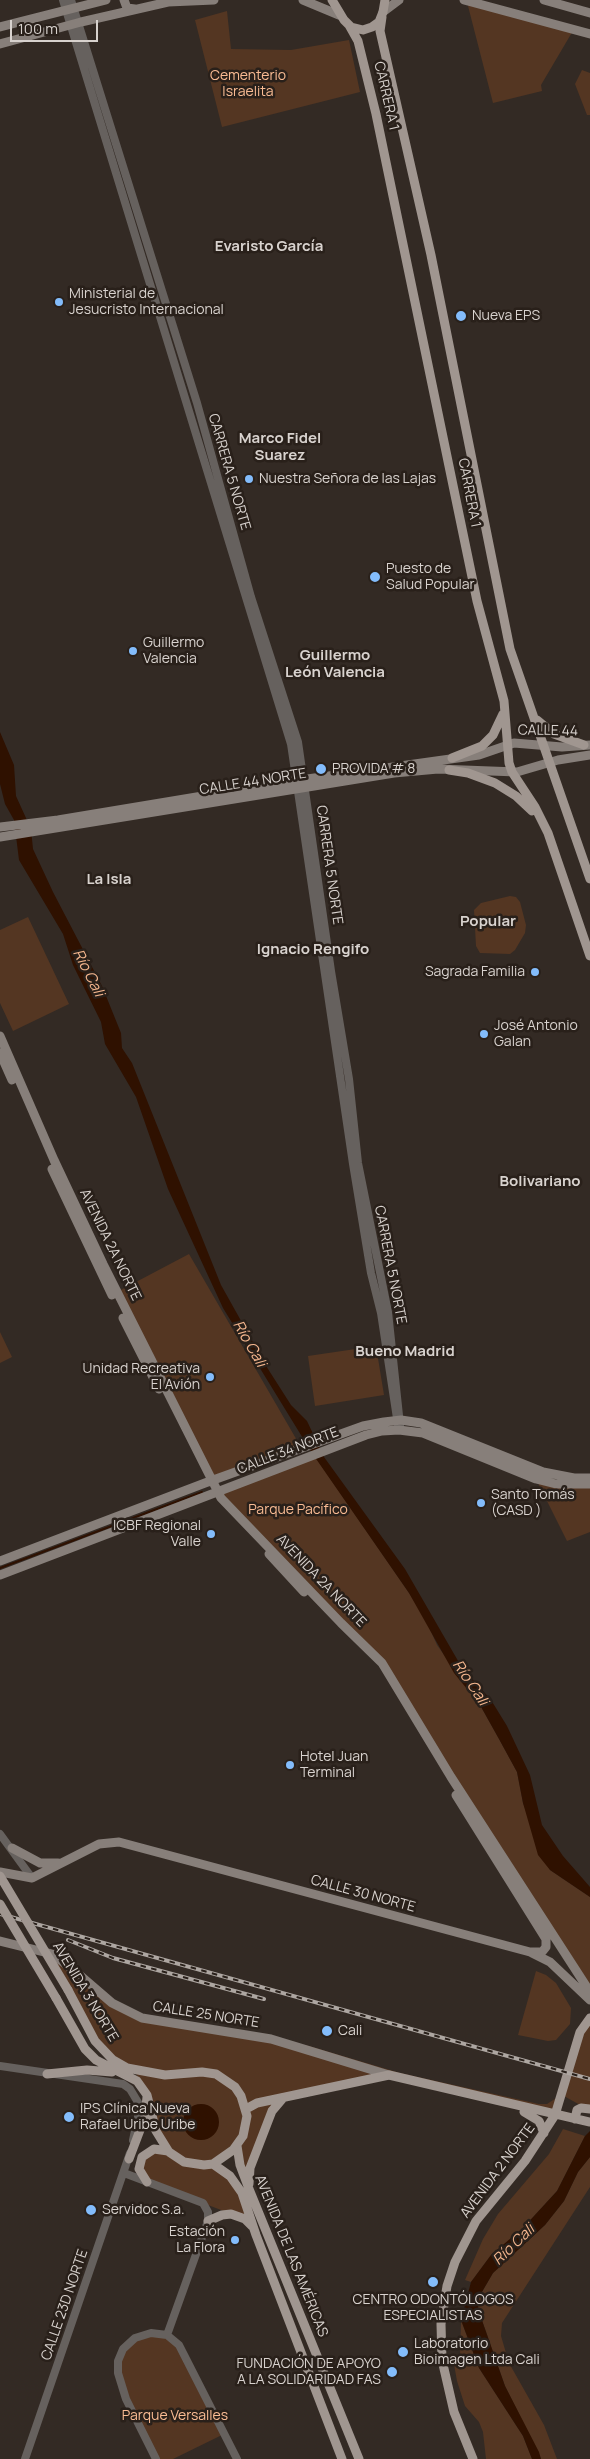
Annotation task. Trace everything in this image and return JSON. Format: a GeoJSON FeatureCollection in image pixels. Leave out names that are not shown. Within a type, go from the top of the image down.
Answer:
{"type":"FeatureCollection","features":[{"type":"Feature","properties":{"kind":"main road"},"geometry":{"type":"LineString","coordinates":[[0,44],[30,38],[54,29],[72,14],[92,4],[106,0]]}},
{"type":"Feature","properties":{"kind":"main road"},"geometry":{"type":"LineString","coordinates":[[124,0],[127,8],[136,9]]}},
{"type":"Feature","properties":{"kind":"main road"},"geometry":{"type":"LineString","coordinates":[[0,27],[72,14],[136,9],[168,2],[214,0]]}},
{"type":"Feature","properties":{"kind":"main road"},"geometry":{"type":"LineString","coordinates":[[303,0],[339,14]]}},
{"type":"Feature","properties":{"kind":"main road","name":"CARRERA 1"},"geometry":{"type":"LineString","coordinates":[[332,0],[339,14],[349,25],[358,41],[376,114],[477,600],[504,701],[506,745],[512,772],[545,826],[590,956]]}},
{"type":"Feature","properties":{"kind":"main road","name":"CARRERA 1"},"geometry":{"type":"LineString","coordinates":[[385,0],[380,31],[431,255],[510,649],[590,879]]}},
{"type":"Feature","properties":{"kind":"main road"},"geometry":{"type":"LineString","coordinates":[[349,25],[356,29],[366,29],[375,25],[383,14],[399,0]]}},
{"type":"Feature","properties":{"kind":"main road"},"geometry":{"type":"LineString","coordinates":[[464,0],[590,34]]}},
{"type":"Feature","properties":{"kind":"main road"},"geometry":{"type":"LineString","coordinates":[[544,0],[590,13]]}},
{"type":"Feature","properties":{"kind":"main road"},"geometry":{"type":"LineString","coordinates":[[25,21],[35,26],[35,34],[30,38]]}},
{"type":"Feature","properties":{"kind":"main road"},"geometry":{"type":"LineString","coordinates":[[452,758],[478,749],[488,741],[499,725],[504,701]]}},
{"type":"Feature","properties":{"kind":"main road"},"geometry":{"type":"LineString","coordinates":[[535,718],[554,734],[587,745]]}},
{"type":"Feature","properties":{"kind":"main road","name":"CALLE 44"},"geometry":{"type":"LineString","coordinates":[[506,745],[534,743],[545,746],[587,745]]}},
{"type":"Feature","properties":{"kind":"main road","name":"CALLE 44 NORTE"},"geometry":{"type":"LineString","coordinates":[[4,831],[479,755],[506,745]]}},
{"type":"Feature","properties":{"kind":"main road","name":"CALLE 44"},"geometry":{"type":"LineString","coordinates":[[512,772],[525,771],[550,763],[590,755]]}},
{"type":"Feature","properties":{"kind":"main road"},"geometry":{"type":"LineString","coordinates":[[449,770],[486,779],[504,788],[527,805],[545,826]]}},
{"type":"Feature","properties":{"kind":"main road","name":"CALLE 44 NORTE"},"geometry":{"type":"LineString","coordinates":[[302,784],[394,773],[449,770],[512,772]]}},
{"type":"Feature","properties":{"kind":"main road","name":"AVENIDA 2A NORTE"},"geometry":{"type":"LineString","coordinates":[[0,1036],[54,1160],[208,1482]]}},
{"type":"Feature","properties":{"kind":"main road","name":"AVENIDA 2A NORTE"},"geometry":{"type":"LineString","coordinates":[[0,1053],[89,1250],[215,1494],[289,1577],[378,1665],[546,1939],[546,1947],[542,1952],[530,1952]]}},
{"type":"Feature","properties":{"kind":"main road","name":"CALLE 34 NORTE"},"geometry":{"type":"LineString","coordinates":[[0,1575],[307,1458],[363,1426],[399,1420],[421,1423],[454,1434],[556,1484],[590,1484]]}},
{"type":"Feature","properties":{"kind":"main road","name":"CALLE 34 NORTE"},"geometry":{"type":"LineString","coordinates":[[0,1561],[208,1482],[303,1449],[366,1435],[399,1430],[423,1433],[518,1467],[561,1476],[590,1478]]}},
{"type":"Feature","properties":{"kind":"main road","name":"AVENIDA 2A NORTE"},"geometry":{"type":"LineString","coordinates":[[215,1494],[341,1623],[382,1662],[457,1785],[590,1992]]}},
{"type":"Feature","properties":{"kind":"main road","name":"CALLE 30 NORTE"},"geometry":{"type":"LineString","coordinates":[[66,1862],[98,1844],[114,1842],[530,1952],[550,1962],[590,2000]]}},
{"type":"Feature","properties":{"kind":"main road"},"geometry":{"type":"LineString","coordinates":[[12,1848],[40,1863],[66,1862]]}},
{"type":"Feature","properties":{"kind":"main road"},"geometry":{"type":"LineString","coordinates":[[0,1880],[9,1883],[66,1862]]}},
{"type":"Feature","properties":{"kind":"main road"},"geometry":{"type":"LineString","coordinates":[[0,1872],[28,1877]]}},
{"type":"Feature","properties":{"kind":"main road","name":"AVENIDA 3 NORTE"},"geometry":{"type":"LineString","coordinates":[[0,1876],[68,1990],[95,2041],[113,2060],[127,2068],[156,2074],[177,2075],[202,2072],[216,2074],[235,2087],[246,2109]]}},
{"type":"Feature","properties":{"kind":"main road","name":"AVENIDA 3 NORTE"},"geometry":{"type":"LineString","coordinates":[[0,1904],[85,2049],[96,2060],[137,2081],[148,2095]]}},
{"type":"Feature","properties":{"kind":"main road","name":"CALLE 25 NORTE"},"geometry":{"type":"LineString","coordinates":[[0,1941],[36,1948],[60,1959],[112,2003],[142,2018],[271,2039],[389,2075],[590,2122]]}},
{"type":"Feature","properties":{"kind":"main road","name":"AVENIDA 2 NORTE"},"geometry":{"type":"LineString","coordinates":[[473,2459],[454,2412],[442,2360],[441,2324],[447,2286],[455,2262],[476,2221],[525,2161],[555,2115],[580,2032],[590,2018]]}},
{"type":"Feature","properties":{"kind":"main road"},"geometry":{"type":"LineString","coordinates":[[47,2074],[87,2070],[125,2075]]}},
{"type":"Feature","properties":{"kind":"main road","name":"CALLE 25 NORTE"},"geometry":{"type":"LineString","coordinates":[[246,2109],[257,2103],[389,2075]]}},
{"type":"Feature","properties":{"kind":"main road"},"geometry":{"type":"LineString","coordinates":[[129,2159],[145,2117],[148,2095]]}},
{"type":"Feature","properties":{"kind":"main road"},"geometry":{"type":"LineString","coordinates":[[148,2095],[156,2131],[169,2152]]}},
{"type":"Feature","properties":{"kind":"main road"},"geometry":{"type":"LineString","coordinates":[[248,2189],[250,2168],[258,2144],[272,2110],[283,2098]]}},
{"type":"Feature","properties":{"kind":"main road"},"geometry":{"type":"LineString","coordinates":[[511,2105],[537,2119],[543,2127],[544,2133]]}},
{"type":"Feature","properties":{"kind":"main road"},"geometry":{"type":"LineString","coordinates":[[577,2119],[578,2110],[587,2108]]}},
{"type":"Feature","properties":{"kind":"main road"},"geometry":{"type":"LineString","coordinates":[[148,2182],[140,2172],[142,2157],[154,2149],[169,2152],[190,2164],[204,2165],[213,2164],[229,2154],[237,2146],[246,2126],[246,2109]]}},
{"type":"Feature","properties":{"kind":"main road","name":"AVENIDA DE LAS AMÉRICAS"},"geometry":{"type":"LineString","coordinates":[[237,2146],[240,2165],[248,2189],[359,2459]]}},
{"type":"Feature","properties":{"kind":"main road","name":"AVENIDA DE LAS AMÉRICAS"},"geometry":{"type":"LineString","coordinates":[[213,2164],[224,2170],[239,2187],[342,2459]]}},
{"type":"Feature","properties":{"kind":"main road"},"geometry":{"type":"LineString","coordinates":[[208,2222],[222,2214],[231,2214],[245,2219],[253,2227]]}},
{"type":"Feature","properties":{"kind":"street","name":"CARRERA 5 NORTE"},"geometry":{"type":"LineString","coordinates":[[63,0],[72,14],[197,403],[251,597],[298,742],[302,784],[349,1079],[358,1164],[388,1312],[399,1430]]}},
{"type":"Feature","properties":{"kind":"street"},"geometry":{"type":"LineString","coordinates":[[0,1834],[12,1848],[28,1877]]}},
{"type":"Feature","properties":{"kind":"street","name":"CALLE 23D NORTE"},"geometry":{"type":"LineString","coordinates":[[0,2066],[123,2084],[136,2096],[139,2112],[129,2159],[25,2459]]}},
{"type":"Feature","properties":{"kind":"street"},"geometry":{"type":"LineString","coordinates":[[124,2173],[198,2200],[206,2206],[208,2222],[167,2335]]}},
{"type":"Feature","properties":{"kind":"street"},"geometry":{"type":"LineString","coordinates":[[156,2459],[121,2385],[118,2373],[120,2356],[129,2342],[143,2334],[159,2333],[167,2335],[183,2351],[237,2459]]}},
{"type":"Feature","properties":{"kind":"green space"},"geometry":{"type":"Polygon","coordinates":[[[469,1],[574,29],[541,85],[542,91],[493,103],[468,6],[469,1]]]}},
{"type":"Feature","properties":{"kind":"green space","name":"Cementerio Israelita"},"geometry":{"type":"Polygon","coordinates":[[[227,11],[231,49],[291,50],[349,40],[360,92],[222,127],[195,20],[227,11]]]}},
{"type":"Feature","properties":{"kind":"green space"},"geometry":{"type":"Polygon","coordinates":[[[582,70],[590,73],[590,115],[587,115],[575,84],[582,70]]]}},
{"type":"Feature","properties":{"kind":"green space"},"geometry":{"type":"Polygon","coordinates":[[[510,896],[516,897],[520,902],[526,925],[525,933],[515,950],[510,954],[480,953],[476,946],[474,910],[481,903],[510,896]]]}},
{"type":"Feature","properties":{"kind":"green space"},"geometry":{"type":"Polygon","coordinates":[[[28,917],[69,1004],[13,1031],[0,1003],[0,930],[28,917]]]}},
{"type":"Feature","properties":{"kind":"green space","name":"Unidad Recreativa El Avión"},"geometry":{"type":"Polygon","coordinates":[[[189,1254],[302,1449],[211,1481],[117,1292],[189,1254]]]}},
{"type":"Feature","properties":{"kind":"green space"},"geometry":{"type":"Polygon","coordinates":[[[0,1332],[12,1357],[0,1363],[0,1332]]]}},
{"type":"Feature","properties":{"kind":"green space"},"geometry":{"type":"Polygon","coordinates":[[[376,1346],[384,1395],[315,1406],[308,1356],[376,1346]]]}},
{"type":"Feature","properties":{"kind":"green space","name":"Parque Pacífico"},"geometry":{"type":"Polygon","coordinates":[[[314,1455],[409,1593],[425,1618],[437,1645],[480,1705],[517,1772],[523,1803],[550,1870],[590,1897],[590,1992],[382,1663],[218,1493],[314,1455]]]}},
{"type":"Feature","properties":{"kind":"green space"},"geometry":{"type":"Polygon","coordinates":[[[536,1479],[590,1484],[590,1532],[567,1541],[536,1479]]]}},
{"type":"Feature","properties":{"kind":"green space"},"geometry":{"type":"Polygon","coordinates":[[[52,1954],[126,2011],[309,2046],[400,2073],[539,2104],[547,2104],[561,2095],[590,2018],[590,2107],[582,2106],[562,2095],[555,2115],[389,2075],[283,2098],[259,2144],[249,2189],[237,2146],[213,2163],[242,2193],[245,2219],[147,2182],[141,2160],[161,2149],[148,2095],[135,2072],[102,2051],[52,1954]]]}},
{"type":"Feature","properties":{"kind":"green space"},"geometry":{"type":"Polygon","coordinates":[[[536,1971],[546,1975],[556,1983],[571,2008],[570,2024],[556,2040],[548,2041],[518,2035],[536,1971]]]}},
{"type":"Feature","properties":{"kind":"green space"},"geometry":{"type":"Polygon","coordinates":[[[563,2129],[585,2136],[557,2191],[523,2228],[491,2255],[471,2282],[465,2280],[483,2239],[498,2214],[549,2154],[563,2129]]]}},
{"type":"Feature","properties":{"kind":"green space"},"geometry":{"type":"Polygon","coordinates":[[[590,2157],[590,2187],[502,2323],[501,2336],[509,2363],[544,2425],[557,2459],[541,2459],[505,2386],[478,2309],[479,2297],[493,2273],[545,2225],[564,2201],[578,2172],[590,2157]]]}},
{"type":"Feature","properties":{"kind":"green space"},"geometry":{"type":"Polygon","coordinates":[[[461,2320],[479,2368],[523,2436],[532,2459],[486,2459],[483,2432],[479,2422],[465,2406],[457,2381],[453,2359],[460,2355],[461,2320]]]}},
{"type":"Feature","properties":{"kind":"green space","name":"Parque Versalles"},"geometry":{"type":"Polygon","coordinates":[[[151,2333],[175,2341],[224,2434],[173,2459],[156,2459],[126,2399],[118,2361],[123,2349],[151,2333]]]}},
{"type":"Feature","properties":{"kind":"water","name":"Río Cali"},"geometry":{"type":"Polygon","coordinates":[[[0,732],[14,765],[16,796],[31,829],[33,849],[102,986],[121,1033],[122,1048],[132,1063],[221,1285],[268,1369],[291,1405],[307,1421],[324,1457],[405,1569],[461,1666],[491,1700],[507,1726],[530,1775],[542,1825],[563,1856],[590,1887],[590,1897],[550,1870],[538,1855],[523,1803],[517,1772],[480,1705],[454,1673],[409,1593],[312,1453],[223,1308],[168,1189],[136,1097],[105,1044],[101,1022],[73,965],[63,934],[19,860],[14,820],[5,804],[0,784],[0,732]]]}},
{"type":"Feature","properties":{"kind":"water"},"geometry":{"type":"Polygon","coordinates":[[[201,2104],[208,2105],[214,2109],[218,2115],[218,2129],[214,2135],[208,2139],[201,2140],[194,2139],[188,2135],[184,2129],[183,2122],[184,2115],[188,2109],[194,2105],[201,2104]]]}},
{"type":"Feature","properties":{"kind":"water","name":"Río Cali"},"geometry":{"type":"Polygon","coordinates":[[[590,2131],[590,2157],[578,2172],[564,2201],[545,2225],[493,2273],[479,2297],[478,2309],[505,2386],[541,2459],[532,2459],[523,2436],[479,2368],[461,2320],[471,2282],[491,2255],[523,2228],[557,2191],[585,2136],[590,2131]]]}},
{"type":"Feature","properties":{"kind":"waterway"},"geometry":{"type":"LineString","coordinates":[[0,1568],[202,1492]]}},
{"type":"Feature","properties":{"kind":"railway"},"geometry":{"type":"LineString","coordinates":[[0,1914],[590,2079]]}},
{"type":"Feature","properties":{"kind":"railway"},"geometry":{"type":"LineString","coordinates":[[68,1940],[113,1958],[264,1999]]}},
{"type":"Feature","properties":{"kind":"place","name":"Ministerial de Jesucristo Internacional"},"geometry":{"type":"Point","coordinates":[59,302]}},
{"type":"Feature","properties":{"kind":"place","name":"Nueva EPS"},"geometry":{"type":"Point","coordinates":[461,316]}},
{"type":"Feature","properties":{"kind":"place","name":"Nuestra Señora de las Lajas"},"geometry":{"type":"Point","coordinates":[249,479]}},
{"type":"Feature","properties":{"kind":"place","name":"Puesto de Salud Popular"},"geometry":{"type":"Point","coordinates":[375,577]}},
{"type":"Feature","properties":{"kind":"place","name":"Guillermo Valencia"},"geometry":{"type":"Point","coordinates":[133,651]}},
{"type":"Feature","properties":{"kind":"place","name":"PROVIDA # 8"},"geometry":{"type":"Point","coordinates":[321,769]}},
{"type":"Feature","properties":{"kind":"place","name":"Sagrada Familia"},"geometry":{"type":"Point","coordinates":[535,972]}},
{"type":"Feature","properties":{"kind":"place","name":"José Antonio Galan"},"geometry":{"type":"Point","coordinates":[484,1034]}},
{"type":"Feature","properties":{"kind":"place","name":"Unidad Recreativa El Avión"},"geometry":{"type":"Point","coordinates":[210,1377]}},
{"type":"Feature","properties":{"kind":"place","name":"Santo Tomás (CASD )"},"geometry":{"type":"Point","coordinates":[481,1503]}},
{"type":"Feature","properties":{"kind":"place","name":"ICBF Regional Valle"},"geometry":{"type":"Point","coordinates":[211,1534]}},
{"type":"Feature","properties":{"kind":"place","name":"Hotel Juan Terminal"},"geometry":{"type":"Point","coordinates":[290,1765]}},
{"type":"Feature","properties":{"kind":"place","name":"Cali"},"geometry":{"type":"Point","coordinates":[327,2031]}},
{"type":"Feature","properties":{"kind":"place","name":"IPS Clínica Nueva Rafael Uribe Uribe"},"geometry":{"type":"Point","coordinates":[69,2117]}},
{"type":"Feature","properties":{"kind":"place","name":"Servidoc S.a."},"geometry":{"type":"Point","coordinates":[91,2210]}},
{"type":"Feature","properties":{"kind":"place","name":"Estación La Flora"},"geometry":{"type":"Point","coordinates":[235,2240]}},
{"type":"Feature","properties":{"kind":"place","name":"CENTRO ODONTÓLOGOS ESPECIALISTAS"},"geometry":{"type":"Point","coordinates":[433,2282]}},
{"type":"Feature","properties":{"kind":"place","name":"Laboratorio Bioimagen Ltda Cali"},"geometry":{"type":"Point","coordinates":[403,2352]}},
{"type":"Feature","properties":{"kind":"place","name":"FUNDACIÓN DE APOYO A LA SOLIDARIDAD FAS"},"geometry":{"type":"Point","coordinates":[392,2372]}},
{"type":"Feature","properties":{"kind":"district","name":"Evaristo García"},"geometry":{"type":"Point","coordinates":[269,247]}},
{"type":"Feature","properties":{"kind":"district","name":"Marco Fidel Suarez"},"geometry":{"type":"Point","coordinates":[280,448]}},
{"type":"Feature","properties":{"kind":"district","name":"Guillermo León Valencia"},"geometry":{"type":"Point","coordinates":[335,664]}},
{"type":"Feature","properties":{"kind":"district","name":"La Isla"},"geometry":{"type":"Point","coordinates":[109,880]}},
{"type":"Feature","properties":{"kind":"district","name":"Popular"},"geometry":{"type":"Point","coordinates":[488,922]}},
{"type":"Feature","properties":{"kind":"district","name":"Ignacio Rengifo"},"geometry":{"type":"Point","coordinates":[313,950]}},
{"type":"Feature","properties":{"kind":"district","name":"Bolivariano"},"geometry":{"type":"Point","coordinates":[540,1182]}},
{"type":"Feature","properties":{"kind":"district","name":"Bueno Madrid"},"geometry":{"type":"Point","coordinates":[405,1352]}}]}
